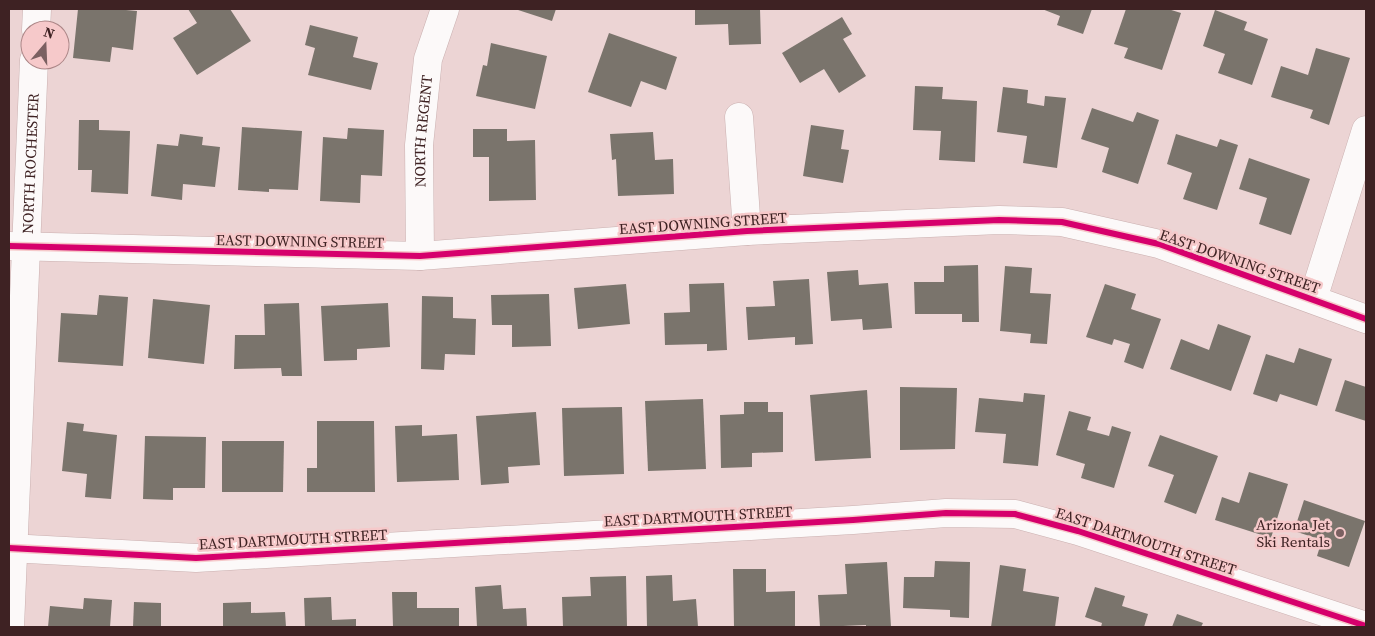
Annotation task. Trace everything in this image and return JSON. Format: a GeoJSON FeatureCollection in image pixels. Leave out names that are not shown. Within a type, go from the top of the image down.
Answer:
{"type":"FeatureCollection","features":[{"type":"Feature","properties":{"kind":"street","name":"NORTH REGENT"},"geometry":{"type":"LineString","coordinates":[[420,256],[419,145],[428,59],[445,9]]}},
{"type":"Feature","properties":{"kind":"street","name":"NORTH ROCHESTER"},"geometry":{"type":"LineString","coordinates":[[10,627],[18,246],[33,70]]}},
{"type":"Feature","properties":{"kind":"street"},"geometry":{"type":"LineString","coordinates":[[739,117],[747,232]]}},
{"type":"Feature","properties":{"kind":"street"},"geometry":{"type":"LineString","coordinates":[[1313,299],[1366,130]]}},
{"type":"Feature","properties":{"kind":"street","name":"EAST DOWNING STREET"},"geometry":{"type":"LineString","coordinates":[[18,246],[420,256],[747,232],[999,220],[1062,222],[1159,244],[1366,319]]}},
{"type":"Feature","properties":{"kind":"street","name":"EAST DARTMOUTH STREET"},"geometry":{"type":"LineString","coordinates":[[11,548],[196,558],[946,513],[1015,514],[1078,531],[1366,626]]}},
{"type":"Feature","properties":{"kind":"building"},"geometry":{"type":"Polygon","coordinates":[[[78,9],[137,11],[133,50],[112,47],[110,62],[73,58],[78,9]]]}},
{"type":"Feature","properties":{"kind":"building"},"geometry":{"type":"Polygon","coordinates":[[[188,9],[230,9],[251,41],[197,75],[173,38],[197,23],[188,9]]]}},
{"type":"Feature","properties":{"kind":"building"},"geometry":{"type":"Polygon","coordinates":[[[515,9],[556,9],[552,21],[515,9]]]}},
{"type":"Feature","properties":{"kind":"building"},"geometry":{"type":"Polygon","coordinates":[[[695,9],[760,9],[761,44],[729,45],[728,24],[695,25],[695,9]]]}},
{"type":"Feature","properties":{"kind":"building"},"geometry":{"type":"Polygon","coordinates":[[[1042,9],[1092,9],[1083,34],[1057,25],[1060,16],[1042,9]]]}},
{"type":"Feature","properties":{"kind":"building"},"geometry":{"type":"Polygon","coordinates":[[[1126,9],[1168,9],[1181,13],[1162,70],[1124,58],[1128,48],[1114,44],[1126,9]]]}},
{"type":"Feature","properties":{"kind":"building"},"geometry":{"type":"Polygon","coordinates":[[[1215,10],[1247,22],[1244,30],[1268,39],[1252,85],[1218,73],[1225,54],[1203,46],[1215,10]]]}},
{"type":"Feature","properties":{"kind":"building"},"geometry":{"type":"Polygon","coordinates":[[[842,17],[852,34],[843,39],[866,76],[839,93],[824,69],[800,83],[782,53],[842,17]]]}},
{"type":"Feature","properties":{"kind":"building"},"geometry":{"type":"Polygon","coordinates":[[[310,25],[358,37],[353,57],[378,63],[371,90],[308,75],[315,48],[305,45],[310,25]]]}},
{"type":"Feature","properties":{"kind":"building"},"geometry":{"type":"Polygon","coordinates":[[[609,33],[677,57],[666,90],[641,81],[631,107],[588,92],[609,33]]]}},
{"type":"Feature","properties":{"kind":"building"},"geometry":{"type":"Polygon","coordinates":[[[491,43],[547,56],[535,109],[476,96],[483,65],[487,66],[491,43]]]}},
{"type":"Feature","properties":{"kind":"building"},"geometry":{"type":"Polygon","coordinates":[[[1316,48],[1350,58],[1329,125],[1310,118],[1313,110],[1271,97],[1281,66],[1308,75],[1316,48]]]}},
{"type":"Feature","properties":{"kind":"building"},"geometry":{"type":"Polygon","coordinates":[[[915,86],[943,87],[942,99],[977,101],[975,162],[939,160],[941,131],[913,130],[915,86]]]}},
{"type":"Feature","properties":{"kind":"building"},"geometry":{"type":"Polygon","coordinates":[[[1003,87],[1028,90],[1027,103],[1044,106],[1045,96],[1066,98],[1057,168],[1023,163],[1027,136],[997,132],[1003,87]]]}},
{"type":"Feature","properties":{"kind":"building"},"geometry":{"type":"Polygon","coordinates":[[[1092,108],[1133,122],[1137,112],[1159,120],[1138,184],[1102,172],[1109,148],[1081,139],[1092,108]]]}},
{"type":"Feature","properties":{"kind":"building"},"geometry":{"type":"Polygon","coordinates":[[[79,120],[99,120],[99,130],[130,131],[128,194],[91,192],[92,170],[78,170],[79,120]]]}},
{"type":"Feature","properties":{"kind":"building"},"geometry":{"type":"Polygon","coordinates":[[[811,125],[844,130],[841,149],[849,150],[843,183],[803,176],[811,125]]]}},
{"type":"Feature","properties":{"kind":"building"},"geometry":{"type":"Polygon","coordinates":[[[242,127],[302,131],[298,190],[269,189],[269,192],[238,190],[242,127]]]}},
{"type":"Feature","properties":{"kind":"building"},"geometry":{"type":"Polygon","coordinates":[[[348,128],[384,130],[382,176],[361,175],[360,203],[320,201],[323,137],[347,139],[348,128]]]}},
{"type":"Feature","properties":{"kind":"building"},"geometry":{"type":"Polygon","coordinates":[[[473,129],[507,129],[507,141],[535,140],[536,200],[489,201],[489,157],[473,157],[473,129]]]}},
{"type":"Feature","properties":{"kind":"building"},"geometry":{"type":"Polygon","coordinates":[[[653,132],[655,160],[673,159],[674,194],[618,196],[616,159],[612,160],[610,134],[653,132]]]}},
{"type":"Feature","properties":{"kind":"building"},"geometry":{"type":"Polygon","coordinates":[[[180,134],[203,137],[202,145],[220,147],[215,187],[183,184],[182,200],[151,196],[157,144],[178,146],[180,134]]]}},
{"type":"Feature","properties":{"kind":"building"},"geometry":{"type":"Polygon","coordinates":[[[1176,134],[1217,147],[1220,139],[1238,145],[1217,210],[1183,199],[1192,173],[1167,164],[1176,134]]]}},
{"type":"Feature","properties":{"kind":"building"},"geometry":{"type":"Polygon","coordinates":[[[1249,158],[1310,179],[1291,235],[1259,224],[1267,198],[1239,189],[1249,158]]]}},
{"type":"Feature","properties":{"kind":"building"},"geometry":{"type":"Polygon","coordinates":[[[978,265],[979,322],[962,322],[962,314],[915,314],[914,282],[944,282],[944,266],[978,265]]]}},
{"type":"Feature","properties":{"kind":"building"},"geometry":{"type":"Polygon","coordinates":[[[1005,266],[1032,268],[1030,293],[1051,294],[1047,344],[1030,343],[1031,334],[1000,331],[1005,266]]]}},
{"type":"Feature","properties":{"kind":"building"},"geometry":{"type":"Polygon","coordinates":[[[858,270],[859,285],[888,283],[892,328],[863,330],[862,319],[831,321],[827,272],[858,270]]]}},
{"type":"Feature","properties":{"kind":"building"},"geometry":{"type":"Polygon","coordinates":[[[809,279],[813,344],[795,345],[795,337],[748,340],[746,307],[775,306],[773,281],[809,279]]]}},
{"type":"Feature","properties":{"kind":"building"},"geometry":{"type":"Polygon","coordinates":[[[724,283],[727,350],[707,351],[707,344],[665,345],[664,313],[690,312],[689,284],[724,283]]]}},
{"type":"Feature","properties":{"kind":"building"},"geometry":{"type":"Polygon","coordinates":[[[626,284],[630,324],[578,329],[574,288],[626,284]]]}},
{"type":"Feature","properties":{"kind":"building"},"geometry":{"type":"Polygon","coordinates":[[[1105,284],[1136,294],[1131,309],[1161,319],[1143,369],[1124,362],[1130,344],[1114,339],[1112,345],[1086,337],[1105,284]]]}},
{"type":"Feature","properties":{"kind":"building"},"geometry":{"type":"Polygon","coordinates":[[[549,294],[551,346],[512,347],[512,325],[492,325],[491,295],[549,294]]]}},
{"type":"Feature","properties":{"kind":"building"},"geometry":{"type":"Polygon","coordinates":[[[99,295],[128,297],[123,366],[58,362],[61,313],[97,315],[99,295]]]}},
{"type":"Feature","properties":{"kind":"building"},"geometry":{"type":"Polygon","coordinates":[[[422,296],[453,297],[453,318],[476,319],[475,355],[445,354],[444,370],[421,369],[422,296]]]}},
{"type":"Feature","properties":{"kind":"building"},"geometry":{"type":"Polygon","coordinates":[[[153,299],[210,305],[204,364],[148,358],[153,299]]]}},
{"type":"Feature","properties":{"kind":"building"},"geometry":{"type":"Polygon","coordinates":[[[299,303],[302,376],[282,376],[281,368],[234,369],[235,335],[265,335],[264,304],[299,303]]]}},
{"type":"Feature","properties":{"kind":"building"},"geometry":{"type":"Polygon","coordinates":[[[388,303],[390,347],[357,349],[357,360],[324,361],[321,306],[388,303]]]}},
{"type":"Feature","properties":{"kind":"building"},"geometry":{"type":"Polygon","coordinates":[[[1218,324],[1251,336],[1231,391],[1170,369],[1181,339],[1209,350],[1218,324]]]}},
{"type":"Feature","properties":{"kind":"building"},"geometry":{"type":"Polygon","coordinates":[[[1299,348],[1332,359],[1317,406],[1280,394],[1277,402],[1253,394],[1266,354],[1294,363],[1299,348]]]}},
{"type":"Feature","properties":{"kind":"building"},"geometry":{"type":"Polygon","coordinates":[[[1345,380],[1366,387],[1366,421],[1335,411],[1345,380]]]}},
{"type":"Feature","properties":{"kind":"building"},"geometry":{"type":"Polygon","coordinates":[[[900,387],[957,388],[955,449],[900,450],[900,387]]]}},
{"type":"Feature","properties":{"kind":"building"},"geometry":{"type":"Polygon","coordinates":[[[867,390],[871,458],[815,461],[810,395],[867,390]]]}},
{"type":"Feature","properties":{"kind":"building"},"geometry":{"type":"Polygon","coordinates":[[[1024,393],[1045,395],[1038,466],[1003,463],[1006,434],[975,432],[979,398],[1023,402],[1024,393]]]}},
{"type":"Feature","properties":{"kind":"building"},"geometry":{"type":"Polygon","coordinates":[[[703,399],[706,469],[648,471],[645,401],[703,399]]]}},
{"type":"Feature","properties":{"kind":"building"},"geometry":{"type":"Polygon","coordinates":[[[744,402],[768,402],[768,412],[783,412],[783,452],[752,453],[752,467],[721,468],[720,415],[744,414],[744,402]]]}},
{"type":"Feature","properties":{"kind":"building"},"geometry":{"type":"Polygon","coordinates":[[[622,407],[624,474],[564,476],[562,408],[622,407]]]}},
{"type":"Feature","properties":{"kind":"building"},"geometry":{"type":"Polygon","coordinates":[[[1069,411],[1091,417],[1087,430],[1109,436],[1112,426],[1131,432],[1114,488],[1081,478],[1085,464],[1056,455],[1069,411]]]}},
{"type":"Feature","properties":{"kind":"building"},"geometry":{"type":"Polygon","coordinates":[[[536,412],[540,465],[508,467],[509,483],[481,485],[476,416],[536,412]]]}},
{"type":"Feature","properties":{"kind":"building"},"geometry":{"type":"Polygon","coordinates":[[[317,421],[374,421],[375,492],[307,492],[307,468],[317,468],[317,421]]]}},
{"type":"Feature","properties":{"kind":"building"},"geometry":{"type":"Polygon","coordinates":[[[67,422],[84,424],[83,431],[117,435],[111,499],[85,497],[87,474],[62,471],[67,422]]]}},
{"type":"Feature","properties":{"kind":"building"},"geometry":{"type":"Polygon","coordinates":[[[422,425],[422,436],[457,434],[459,480],[397,482],[395,426],[422,425]]]}},
{"type":"Feature","properties":{"kind":"building"},"geometry":{"type":"Polygon","coordinates":[[[1160,435],[1218,456],[1196,514],[1164,502],[1174,475],[1148,466],[1160,435]]]}},
{"type":"Feature","properties":{"kind":"building"},"geometry":{"type":"Polygon","coordinates":[[[145,436],[206,437],[205,488],[173,488],[173,500],[143,499],[145,436]]]}},
{"type":"Feature","properties":{"kind":"building"},"geometry":{"type":"Polygon","coordinates":[[[222,441],[284,441],[283,492],[222,492],[222,441]]]}},
{"type":"Feature","properties":{"kind":"building"},"geometry":{"type":"Polygon","coordinates":[[[1249,472],[1288,484],[1271,538],[1215,520],[1222,497],[1239,503],[1249,472]]]}},
{"type":"Feature","properties":{"kind":"building"},"geometry":{"type":"Polygon","coordinates":[[[1304,500],[1365,521],[1349,567],[1317,556],[1322,540],[1294,531],[1304,500]]]}},
{"type":"Feature","properties":{"kind":"building"},"geometry":{"type":"Polygon","coordinates":[[[935,561],[970,562],[969,618],[950,617],[950,610],[903,608],[904,577],[934,577],[935,561]]]}},
{"type":"Feature","properties":{"kind":"building"},"geometry":{"type":"Polygon","coordinates":[[[887,562],[891,627],[866,627],[866,625],[820,627],[818,595],[847,594],[845,564],[887,562]]]}},
{"type":"Feature","properties":{"kind":"building"},"geometry":{"type":"Polygon","coordinates":[[[1000,565],[1026,569],[1023,591],[1059,597],[1055,627],[991,627],[1000,565]]]}},
{"type":"Feature","properties":{"kind":"building"},"geometry":{"type":"Polygon","coordinates":[[[733,569],[766,569],[766,592],[795,591],[795,627],[734,627],[733,569]]]}},
{"type":"Feature","properties":{"kind":"building"},"geometry":{"type":"Polygon","coordinates":[[[672,575],[673,601],[696,599],[698,627],[647,627],[646,576],[672,575]]]}},
{"type":"Feature","properties":{"kind":"building"},"geometry":{"type":"Polygon","coordinates":[[[626,576],[627,627],[563,627],[562,597],[591,596],[590,577],[626,576]]]}},
{"type":"Feature","properties":{"kind":"building"},"geometry":{"type":"Polygon","coordinates":[[[501,585],[503,609],[526,608],[527,627],[477,627],[475,587],[501,585]]]}},
{"type":"Feature","properties":{"kind":"building"},"geometry":{"type":"Polygon","coordinates":[[[1095,587],[1125,596],[1122,606],[1148,614],[1144,627],[1101,627],[1102,623],[1085,617],[1095,587]]]}},
{"type":"Feature","properties":{"kind":"building"},"geometry":{"type":"Polygon","coordinates":[[[392,592],[417,592],[417,608],[459,608],[459,627],[393,627],[392,592]]]}},
{"type":"Feature","properties":{"kind":"building"},"geometry":{"type":"Polygon","coordinates":[[[331,597],[332,620],[356,619],[356,627],[305,627],[304,598],[331,597]]]}},
{"type":"Feature","properties":{"kind":"building"},"geometry":{"type":"Polygon","coordinates":[[[84,598],[112,600],[110,627],[48,627],[50,606],[83,609],[84,598]]]}},
{"type":"Feature","properties":{"kind":"building"},"geometry":{"type":"Polygon","coordinates":[[[134,602],[161,603],[161,627],[133,627],[134,602]]]}},
{"type":"Feature","properties":{"kind":"building"},"geometry":{"type":"Polygon","coordinates":[[[251,602],[251,613],[285,612],[286,627],[223,627],[223,603],[251,602]]]}},
{"type":"Feature","properties":{"kind":"building"},"geometry":{"type":"Polygon","coordinates":[[[1177,614],[1203,623],[1201,627],[1172,627],[1177,614]]]}},
{"type":"Feature","properties":{"kind":"cycle path"},"geometry":{"type":"LineString","coordinates":[[9,246],[420,256],[747,231],[999,220],[1062,222],[1159,244],[1366,319]]}},
{"type":"Feature","properties":{"kind":"cycle path"},"geometry":{"type":"LineString","coordinates":[[9,548],[196,558],[946,513],[1015,514],[1078,531],[1366,626]]}},
{"type":"Feature","properties":{"kind":"place","name":"Arizona Jet Ski Rentals"},"geometry":{"type":"Point","coordinates":[1340,533]}}]}
